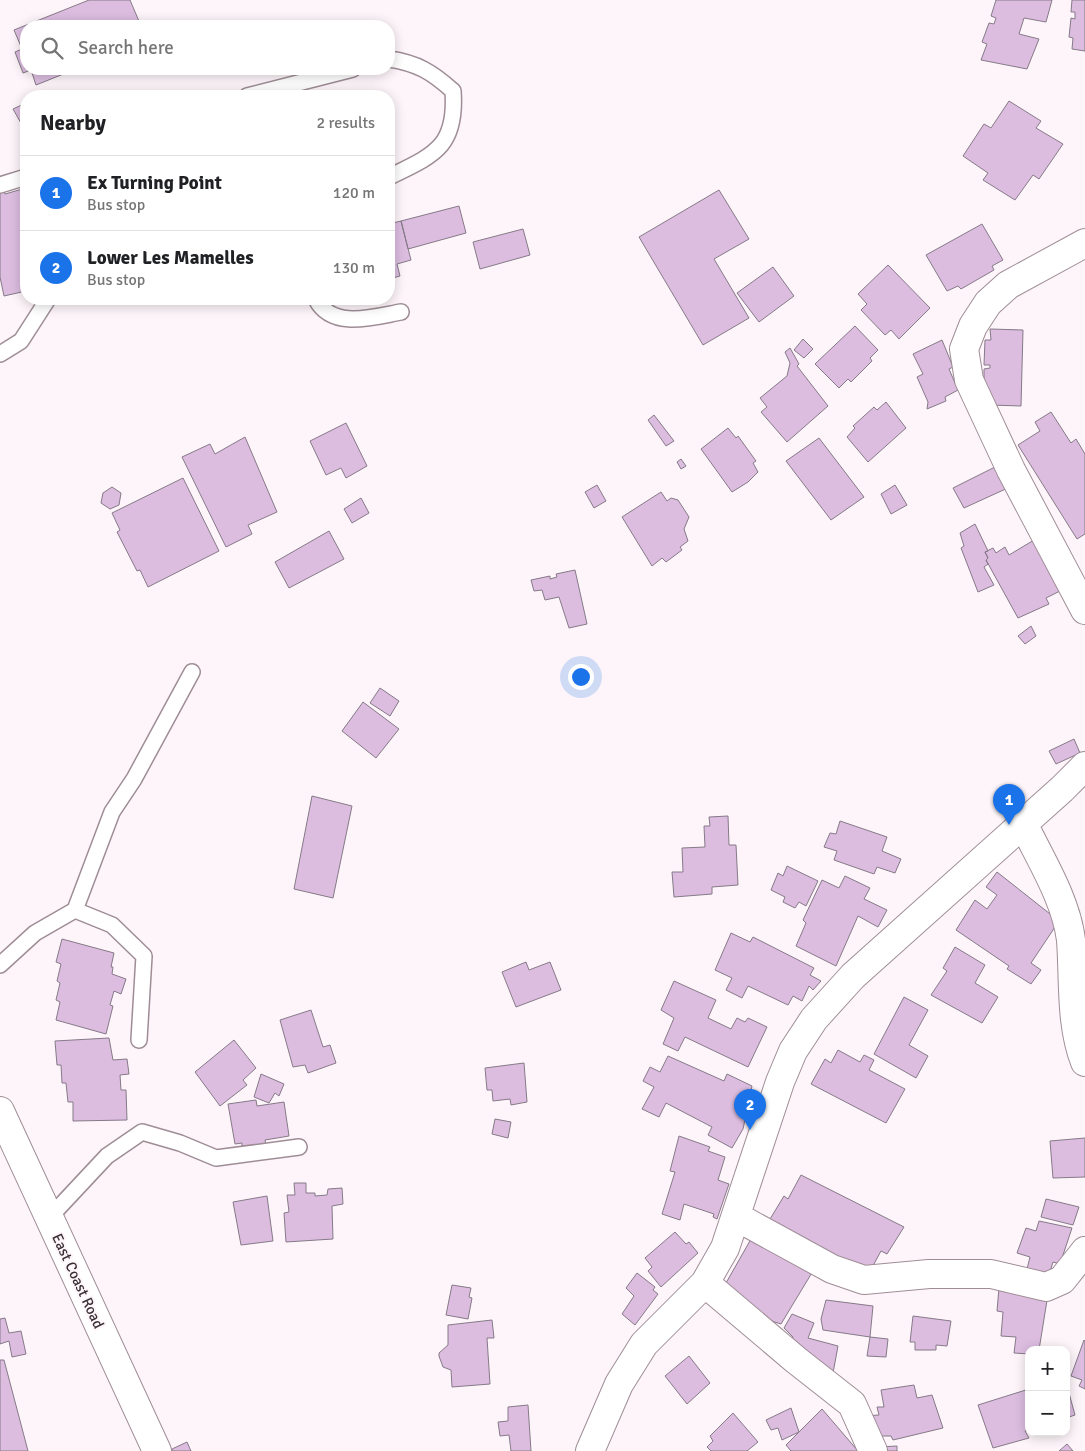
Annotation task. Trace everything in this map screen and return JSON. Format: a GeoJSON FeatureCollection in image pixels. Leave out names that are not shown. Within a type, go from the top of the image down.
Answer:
{"type":"FeatureCollection","features":[{"type":"Feature","properties":{"kind":"street"},"geometry":{"type":"LineString","coordinates":[[1085,243],[1008,285],[988,303],[972,326],[964,349],[969,380],[1011,470],[1085,610]]}},
{"type":"Feature","properties":{"kind":"street"},"geometry":{"type":"LineString","coordinates":[[590,1451],[619,1384],[644,1344],[704,1283],[725,1248],[737,1218],[780,1082],[793,1051],[814,1020],[853,976],[1085,766]]}},
{"type":"Feature","properties":{"kind":"street"},"geometry":{"type":"LineString","coordinates":[[1023,823],[1064,915],[1070,939],[1072,997],[1085,1062]]}},
{"type":"Feature","properties":{"kind":"street","name":"East Coast Road"},"geometry":{"type":"LineString","coordinates":[[0,1111],[157,1451]]}},
{"type":"Feature","properties":{"kind":"street"},"geometry":{"type":"LineString","coordinates":[[737,1218],[832,1269],[864,1280],[929,1274],[991,1274],[1046,1287],[1062,1280],[1085,1251]]}},
{"type":"Feature","properties":{"kind":"street"},"geometry":{"type":"LineString","coordinates":[[704,1283],[852,1404],[873,1451]]}},
{"type":"Feature","properties":{"kind":"lane"},"geometry":{"type":"LineString","coordinates":[[395,61],[410,62],[436,75],[453,91],[454,105],[450,134],[438,150],[395,174]]}},
{"type":"Feature","properties":{"kind":"lane"},"geometry":{"type":"LineString","coordinates":[[271,90],[329,75]]}},
{"type":"Feature","properties":{"kind":"lane"},"geometry":{"type":"LineString","coordinates":[[0,184],[20,179]]}},
{"type":"Feature","properties":{"kind":"lane"},"geometry":{"type":"LineString","coordinates":[[0,354],[20,342],[44,305]]}},
{"type":"Feature","properties":{"kind":"lane"},"geometry":{"type":"LineString","coordinates":[[319,305],[338,318],[357,319],[401,312]]}},
{"type":"Feature","properties":{"kind":"lane"},"geometry":{"type":"LineString","coordinates":[[0,965],[35,933],[75,910],[112,812],[134,779],[192,672]]}},
{"type":"Feature","properties":{"kind":"lane"},"geometry":{"type":"LineString","coordinates":[[75,910],[112,926],[144,956],[139,1040]]}},
{"type":"Feature","properties":{"kind":"lane"},"geometry":{"type":"LineString","coordinates":[[49,1218],[107,1156],[142,1132],[180,1143],[216,1158],[299,1147]]}},
{"type":"Feature","properties":{"kind":"building"},"geometry":{"type":"Polygon","coordinates":[[[89,0],[130,0],[138,20],[39,20],[89,0]]]}},
{"type":"Feature","properties":{"kind":"building"},"geometry":{"type":"Polygon","coordinates":[[[996,0],[1052,0],[1046,22],[1024,18],[1019,34],[1039,39],[1027,69],[981,60],[987,44],[982,42],[989,23],[994,24],[996,18],[991,16],[996,0]]]}},
{"type":"Feature","properties":{"kind":"building"},"geometry":{"type":"Polygon","coordinates":[[[1072,0],[1085,0],[1085,51],[1072,49],[1073,38],[1069,37],[1071,18],[1075,19],[1075,12],[1071,12],[1072,0]]]}},
{"type":"Feature","properties":{"kind":"building"},"geometry":{"type":"Polygon","coordinates":[[[20,28],[20,44],[14,30],[20,28]]]}},
{"type":"Feature","properties":{"kind":"building"},"geometry":{"type":"Polygon","coordinates":[[[20,50],[20,65],[15,52],[20,50]]]}},
{"type":"Feature","properties":{"kind":"building"},"geometry":{"type":"Polygon","coordinates":[[[33,75],[61,75],[36,85],[33,75]]]}},
{"type":"Feature","properties":{"kind":"building"},"geometry":{"type":"Polygon","coordinates":[[[1009,101],[1041,121],[1036,128],[1063,144],[1039,179],[1033,175],[1015,200],[983,180],[988,173],[963,156],[984,124],[991,128],[1009,101]]]}},
{"type":"Feature","properties":{"kind":"building"},"geometry":{"type":"Polygon","coordinates":[[[20,106],[20,121],[13,109],[20,106]]]}},
{"type":"Feature","properties":{"kind":"building"},"geometry":{"type":"Polygon","coordinates":[[[0,186],[2,186],[5,194],[20,190],[20,292],[4,296],[0,277],[0,186]]]}},
{"type":"Feature","properties":{"kind":"building"},"geometry":{"type":"Polygon","coordinates":[[[719,190],[749,239],[714,259],[749,318],[703,345],[639,237],[719,190]]]}},
{"type":"Feature","properties":{"kind":"building"},"geometry":{"type":"Polygon","coordinates":[[[459,206],[466,233],[408,249],[401,221],[459,206]]]}},
{"type":"Feature","properties":{"kind":"building"},"geometry":{"type":"Polygon","coordinates":[[[401,221],[411,260],[397,264],[400,276],[395,277],[395,222],[401,221]]]}},
{"type":"Feature","properties":{"kind":"building"},"geometry":{"type":"Polygon","coordinates":[[[982,224],[1003,260],[992,266],[994,270],[961,289],[958,286],[947,291],[926,255],[982,224]]]}},
{"type":"Feature","properties":{"kind":"building"},"geometry":{"type":"Polygon","coordinates":[[[523,229],[530,255],[480,269],[473,242],[523,229]]]}},
{"type":"Feature","properties":{"kind":"building"},"geometry":{"type":"Polygon","coordinates":[[[888,265],[930,308],[899,339],[891,330],[885,335],[861,310],[867,304],[858,294],[888,265]]]}},
{"type":"Feature","properties":{"kind":"building"},"geometry":{"type":"Polygon","coordinates":[[[773,267],[794,296],[759,322],[737,293],[773,267]]]}},
{"type":"Feature","properties":{"kind":"building"},"geometry":{"type":"Polygon","coordinates":[[[855,326],[878,350],[870,358],[872,361],[851,382],[848,379],[839,388],[815,364],[855,326]]]}},
{"type":"Feature","properties":{"kind":"building"},"geometry":{"type":"Polygon","coordinates":[[[990,329],[1023,330],[1021,406],[990,405],[984,393],[984,369],[990,368],[990,365],[984,365],[985,340],[991,340],[990,329]]]}},
{"type":"Feature","properties":{"kind":"building"},"geometry":{"type":"Polygon","coordinates":[[[803,339],[813,349],[804,358],[794,350],[803,339]]]}},
{"type":"Feature","properties":{"kind":"building"},"geometry":{"type":"Polygon","coordinates":[[[942,340],[953,367],[949,369],[958,390],[945,397],[946,401],[927,409],[928,402],[917,377],[923,374],[913,354],[942,340]]]}},
{"type":"Feature","properties":{"kind":"building"},"geometry":{"type":"Polygon","coordinates":[[[790,348],[799,364],[797,366],[828,406],[787,442],[761,412],[767,407],[760,398],[787,376],[790,363],[785,352],[790,348]]]}},
{"type":"Feature","properties":{"kind":"building"},"geometry":{"type":"Polygon","coordinates":[[[886,402],[906,428],[868,462],[847,437],[855,428],[853,426],[874,407],[877,410],[886,402]]]}},
{"type":"Feature","properties":{"kind":"building"},"geometry":{"type":"Polygon","coordinates":[[[1051,412],[1071,443],[1076,439],[1085,454],[1085,534],[1077,539],[1018,445],[1040,431],[1035,422],[1051,412]]]}},
{"type":"Feature","properties":{"kind":"building"},"geometry":{"type":"Polygon","coordinates":[[[654,415],[674,441],[666,446],[648,420],[654,415]]]}},
{"type":"Feature","properties":{"kind":"building"},"geometry":{"type":"Polygon","coordinates":[[[346,423],[367,466],[346,478],[341,468],[326,475],[310,441],[346,423]]]}},
{"type":"Feature","properties":{"kind":"building"},"geometry":{"type":"Polygon","coordinates":[[[728,428],[736,438],[738,436],[756,461],[753,463],[758,472],[748,482],[732,492],[701,449],[728,428]]]}},
{"type":"Feature","properties":{"kind":"building"},"geometry":{"type":"Polygon","coordinates":[[[245,437],[277,512],[248,525],[252,534],[226,547],[182,457],[210,444],[215,454],[245,437]]]}},
{"type":"Feature","properties":{"kind":"building"},"geometry":{"type":"Polygon","coordinates":[[[819,438],[864,497],[831,520],[786,461],[819,438]]]}},
{"type":"Feature","properties":{"kind":"building"},"geometry":{"type":"Polygon","coordinates":[[[681,459],[686,466],[681,469],[677,462],[681,459]]]}},
{"type":"Feature","properties":{"kind":"building"},"geometry":{"type":"Polygon","coordinates":[[[999,465],[1010,487],[964,508],[953,488],[999,465]]]}},
{"type":"Feature","properties":{"kind":"building"},"geometry":{"type":"Polygon","coordinates":[[[183,478],[219,551],[148,587],[140,570],[137,571],[117,532],[120,530],[112,513],[183,478]]]}},
{"type":"Feature","properties":{"kind":"building"},"geometry":{"type":"Polygon","coordinates":[[[597,485],[606,501],[594,508],[585,492],[597,485]]]}},
{"type":"Feature","properties":{"kind":"building"},"geometry":{"type":"Polygon","coordinates":[[[895,485],[907,505],[891,514],[881,494],[895,485]]]}},
{"type":"Feature","properties":{"kind":"building"},"geometry":{"type":"Polygon","coordinates":[[[112,487],[121,493],[119,505],[110,509],[101,503],[103,493],[112,487]]]}},
{"type":"Feature","properties":{"kind":"building"},"geometry":{"type":"Polygon","coordinates":[[[661,492],[667,501],[671,498],[678,500],[689,517],[684,529],[688,541],[680,547],[682,550],[666,562],[662,558],[652,566],[622,517],[661,492]]]}},
{"type":"Feature","properties":{"kind":"building"},"geometry":{"type":"Polygon","coordinates":[[[361,498],[369,513],[352,523],[344,509],[361,498]]]}},
{"type":"Feature","properties":{"kind":"building"},"geometry":{"type":"Polygon","coordinates":[[[975,524],[988,551],[985,552],[988,564],[984,567],[994,585],[978,592],[961,548],[964,546],[960,533],[975,524]]]}},
{"type":"Feature","properties":{"kind":"building"},"geometry":{"type":"Polygon","coordinates":[[[329,531],[344,559],[289,588],[275,562],[329,531]]]}},
{"type":"Feature","properties":{"kind":"building"},"geometry":{"type":"Polygon","coordinates":[[[1039,537],[1066,588],[1046,598],[1049,604],[1018,618],[986,560],[988,558],[985,552],[993,548],[996,553],[1005,547],[1009,555],[1039,537]]]}},
{"type":"Feature","properties":{"kind":"building"},"geometry":{"type":"Polygon","coordinates":[[[575,570],[587,624],[569,628],[559,597],[545,600],[542,590],[534,591],[531,580],[550,576],[550,579],[557,577],[556,574],[575,570]]]}},
{"type":"Feature","properties":{"kind":"building"},"geometry":{"type":"Polygon","coordinates":[[[1031,626],[1036,636],[1025,644],[1018,636],[1031,626]]]}},
{"type":"Feature","properties":{"kind":"building"},"geometry":{"type":"Polygon","coordinates":[[[380,688],[399,701],[390,716],[370,703],[380,688]]]}},
{"type":"Feature","properties":{"kind":"building"},"geometry":{"type":"Polygon","coordinates":[[[363,702],[399,729],[376,758],[342,731],[363,702]]]}},
{"type":"Feature","properties":{"kind":"building"},"geometry":{"type":"Polygon","coordinates":[[[1074,739],[1080,753],[1056,764],[1049,751],[1074,739]]]}},
{"type":"Feature","properties":{"kind":"building"},"geometry":{"type":"Polygon","coordinates":[[[312,796],[352,806],[333,898],[294,889],[312,796]]]}},
{"type":"Feature","properties":{"kind":"building"},"geometry":{"type":"Polygon","coordinates":[[[728,816],[729,845],[736,845],[738,885],[712,887],[712,894],[674,897],[672,872],[683,872],[682,848],[705,847],[704,826],[710,826],[709,817],[728,816]]]}},
{"type":"Feature","properties":{"kind":"building"},"geometry":{"type":"Polygon","coordinates":[[[840,821],[887,837],[882,851],[901,859],[895,873],[877,867],[874,874],[834,860],[837,851],[824,847],[830,833],[836,834],[840,821]]]}},
{"type":"Feature","properties":{"kind":"building"},"geometry":{"type":"Polygon","coordinates":[[[787,866],[818,881],[806,906],[799,902],[795,908],[783,902],[785,897],[771,890],[778,873],[783,876],[787,866]]]}},
{"type":"Feature","properties":{"kind":"building"},"geometry":{"type":"Polygon","coordinates":[[[997,872],[1059,921],[1031,963],[1041,970],[1031,984],[1007,969],[1009,966],[956,930],[975,900],[987,909],[997,895],[986,887],[997,872]]]}},
{"type":"Feature","properties":{"kind":"building"},"geometry":{"type":"Polygon","coordinates":[[[845,876],[870,888],[864,899],[887,910],[878,927],[858,916],[836,966],[796,946],[806,923],[803,920],[822,880],[839,888],[845,876]]]}},
{"type":"Feature","properties":{"kind":"building"},"geometry":{"type":"Polygon","coordinates":[[[731,933],[750,942],[753,937],[814,968],[810,975],[821,981],[813,990],[809,986],[802,1001],[793,996],[788,1005],[748,986],[742,998],[726,990],[732,978],[715,970],[731,933]]]}},
{"type":"Feature","properties":{"kind":"building"},"geometry":{"type":"Polygon","coordinates":[[[62,939],[114,953],[111,967],[113,967],[112,974],[126,979],[121,994],[114,991],[110,1005],[113,1006],[106,1034],[56,1020],[60,1002],[56,1000],[60,983],[57,981],[61,964],[56,962],[62,939]]]}},
{"type":"Feature","properties":{"kind":"building"},"geometry":{"type":"Polygon","coordinates":[[[955,947],[985,965],[975,983],[998,997],[982,1023],[931,995],[947,971],[943,968],[955,947]]]}},
{"type":"Feature","properties":{"kind":"building"},"geometry":{"type":"Polygon","coordinates":[[[526,962],[529,970],[550,962],[561,990],[516,1007],[502,972],[526,962]]]}},
{"type":"Feature","properties":{"kind":"building"},"geometry":{"type":"Polygon","coordinates":[[[674,981],[716,1000],[708,1018],[731,1029],[737,1018],[745,1022],[748,1018],[767,1027],[748,1067],[685,1037],[678,1051],[663,1044],[674,1018],[661,1010],[674,981]]]}},
{"type":"Feature","properties":{"kind":"building"},"geometry":{"type":"Polygon","coordinates":[[[904,997],[928,1010],[909,1045],[928,1056],[916,1078],[874,1054],[904,997]]]}},
{"type":"Feature","properties":{"kind":"building"},"geometry":{"type":"Polygon","coordinates":[[[311,1010],[323,1047],[330,1045],[336,1063],[308,1073],[305,1065],[293,1067],[280,1020],[311,1010]]]}},
{"type":"Feature","properties":{"kind":"building"},"geometry":{"type":"Polygon","coordinates":[[[109,1038],[113,1060],[127,1059],[129,1074],[120,1075],[121,1090],[126,1090],[127,1120],[73,1121],[73,1102],[68,1102],[66,1083],[62,1083],[61,1065],[57,1065],[55,1041],[109,1038]]]}},
{"type":"Feature","properties":{"kind":"building"},"geometry":{"type":"Polygon","coordinates":[[[234,1040],[256,1068],[243,1080],[247,1085],[220,1106],[195,1072],[234,1040]]]}},
{"type":"Feature","properties":{"kind":"building"},"geometry":{"type":"Polygon","coordinates":[[[838,1050],[860,1062],[864,1055],[874,1060],[869,1070],[905,1089],[886,1123],[811,1084],[825,1059],[831,1063],[838,1050]]]}},
{"type":"Feature","properties":{"kind":"building"},"geometry":{"type":"Polygon","coordinates":[[[668,1056],[724,1081],[727,1074],[752,1086],[743,1129],[732,1148],[708,1135],[712,1127],[666,1103],[659,1117],[642,1109],[654,1087],[643,1081],[650,1067],[660,1072],[668,1056]]]}},
{"type":"Feature","properties":{"kind":"building"},"geometry":{"type":"Polygon","coordinates":[[[524,1063],[527,1102],[511,1105],[510,1099],[493,1101],[492,1090],[487,1090],[485,1068],[524,1063]]]}},
{"type":"Feature","properties":{"kind":"building"},"geometry":{"type":"Polygon","coordinates":[[[261,1074],[284,1084],[279,1096],[275,1093],[269,1103],[254,1097],[261,1074]]]}},
{"type":"Feature","properties":{"kind":"building"},"geometry":{"type":"Polygon","coordinates":[[[256,1100],[257,1106],[284,1102],[289,1136],[265,1140],[266,1146],[242,1150],[242,1143],[235,1144],[228,1104],[256,1100]]]}},
{"type":"Feature","properties":{"kind":"building"},"geometry":{"type":"Polygon","coordinates":[[[495,1119],[511,1122],[508,1138],[492,1134],[495,1119]]]}},
{"type":"Feature","properties":{"kind":"building"},"geometry":{"type":"Polygon","coordinates":[[[679,1136],[710,1147],[708,1151],[725,1157],[718,1180],[729,1184],[717,1219],[713,1217],[714,1214],[684,1204],[680,1220],[662,1214],[675,1172],[670,1171],[679,1136]]]}},
{"type":"Feature","properties":{"kind":"building"},"geometry":{"type":"Polygon","coordinates":[[[1085,1138],[1085,1177],[1053,1178],[1050,1141],[1085,1138]]]}},
{"type":"Feature","properties":{"kind":"building"},"geometry":{"type":"Polygon","coordinates":[[[801,1175],[904,1227],[887,1254],[881,1251],[868,1275],[764,1229],[784,1196],[788,1199],[801,1175]]]}},
{"type":"Feature","properties":{"kind":"building"},"geometry":{"type":"Polygon","coordinates":[[[294,1183],[306,1183],[306,1193],[315,1193],[315,1196],[327,1195],[328,1189],[342,1188],[343,1204],[332,1206],[333,1239],[286,1242],[284,1213],[289,1212],[287,1195],[295,1195],[294,1183]]]}},
{"type":"Feature","properties":{"kind":"building"},"geometry":{"type":"Polygon","coordinates":[[[267,1196],[273,1241],[241,1245],[233,1202],[267,1196]]]}},
{"type":"Feature","properties":{"kind":"building"},"geometry":{"type":"Polygon","coordinates":[[[1046,1199],[1079,1207],[1073,1225],[1041,1217],[1046,1199]]]}},
{"type":"Feature","properties":{"kind":"building"},"geometry":{"type":"Polygon","coordinates":[[[1039,1221],[1072,1228],[1060,1264],[1053,1262],[1049,1275],[1027,1269],[1030,1257],[1017,1253],[1026,1228],[1036,1231],[1039,1221]]]}},
{"type":"Feature","properties":{"kind":"building"},"geometry":{"type":"Polygon","coordinates":[[[675,1232],[686,1244],[689,1242],[698,1253],[661,1287],[648,1271],[652,1267],[645,1258],[675,1232]]]}},
{"type":"Feature","properties":{"kind":"building"},"geometry":{"type":"Polygon","coordinates":[[[755,1232],[816,1266],[781,1324],[750,1314],[722,1290],[755,1232]]]}},
{"type":"Feature","properties":{"kind":"building"},"geometry":{"type":"Polygon","coordinates":[[[637,1273],[655,1287],[653,1290],[658,1294],[635,1325],[622,1314],[634,1296],[626,1288],[637,1273]]]}},
{"type":"Feature","properties":{"kind":"building"},"geometry":{"type":"Polygon","coordinates":[[[452,1285],[471,1288],[469,1297],[472,1298],[468,1319],[446,1315],[452,1285]]]}},
{"type":"Feature","properties":{"kind":"building"},"geometry":{"type":"Polygon","coordinates":[[[999,1288],[1048,1294],[1040,1346],[1025,1346],[1025,1354],[1014,1353],[1016,1337],[1001,1336],[1003,1312],[997,1311],[999,1288]]]}},
{"type":"Feature","properties":{"kind":"building"},"geometry":{"type":"Polygon","coordinates":[[[826,1300],[873,1306],[870,1337],[823,1330],[821,1319],[826,1300]]]}},
{"type":"Feature","properties":{"kind":"building"},"geometry":{"type":"Polygon","coordinates":[[[792,1314],[814,1323],[808,1338],[838,1346],[833,1373],[792,1342],[793,1337],[784,1328],[792,1314]]]}},
{"type":"Feature","properties":{"kind":"building"},"geometry":{"type":"Polygon","coordinates":[[[913,1316],[951,1321],[947,1346],[936,1345],[936,1350],[915,1350],[915,1342],[910,1342],[913,1316]]]}},
{"type":"Feature","properties":{"kind":"building"},"geometry":{"type":"Polygon","coordinates":[[[5,1318],[9,1333],[21,1331],[26,1354],[12,1357],[9,1341],[0,1344],[0,1319],[5,1318]]]}},
{"type":"Feature","properties":{"kind":"building"},"geometry":{"type":"Polygon","coordinates":[[[492,1320],[494,1338],[487,1338],[490,1384],[452,1387],[451,1370],[443,1367],[439,1356],[439,1353],[448,1345],[448,1325],[492,1320]]]}},
{"type":"Feature","properties":{"kind":"building"},"geometry":{"type":"Polygon","coordinates":[[[870,1337],[888,1339],[886,1357],[867,1356],[870,1337]]]}},
{"type":"Feature","properties":{"kind":"building"},"geometry":{"type":"Polygon","coordinates":[[[1084,1340],[1085,1389],[1079,1386],[1082,1380],[1071,1376],[1084,1340]]]}},
{"type":"Feature","properties":{"kind":"building"},"geometry":{"type":"Polygon","coordinates":[[[689,1356],[710,1383],[687,1404],[665,1376],[689,1356]]]}},
{"type":"Feature","properties":{"kind":"building"},"geometry":{"type":"Polygon","coordinates":[[[0,1360],[4,1360],[28,1451],[0,1451],[0,1360]]]}},
{"type":"Feature","properties":{"kind":"building"},"geometry":{"type":"Polygon","coordinates":[[[914,1385],[917,1398],[932,1395],[943,1428],[893,1440],[891,1436],[869,1436],[863,1416],[879,1415],[877,1407],[884,1407],[881,1390],[914,1385]]]}},
{"type":"Feature","properties":{"kind":"building"},"geometry":{"type":"Polygon","coordinates":[[[1025,1390],[1025,1436],[1029,1438],[993,1448],[978,1405],[1025,1390]]]}},
{"type":"Feature","properties":{"kind":"building"},"geometry":{"type":"Polygon","coordinates":[[[1070,1397],[1075,1415],[1070,1417],[1070,1397]]]}},
{"type":"Feature","properties":{"kind":"building"},"geometry":{"type":"Polygon","coordinates":[[[528,1405],[531,1451],[511,1451],[509,1435],[500,1436],[498,1422],[508,1421],[508,1407],[528,1405]]]}},
{"type":"Feature","properties":{"kind":"building"},"geometry":{"type":"Polygon","coordinates":[[[791,1408],[799,1432],[782,1440],[778,1428],[771,1430],[766,1420],[791,1408]]]}},
{"type":"Feature","properties":{"kind":"building"},"geometry":{"type":"Polygon","coordinates":[[[822,1409],[858,1451],[791,1451],[786,1445],[822,1409]]]}},
{"type":"Feature","properties":{"kind":"building"},"geometry":{"type":"Polygon","coordinates":[[[733,1413],[758,1442],[747,1451],[711,1451],[707,1447],[713,1441],[710,1436],[733,1413]]]}},
{"type":"Feature","properties":{"kind":"building"},"geometry":{"type":"Polygon","coordinates":[[[187,1442],[191,1451],[172,1451],[172,1449],[187,1442]]]}},
{"type":"Feature","properties":{"kind":"building"},"geometry":{"type":"Polygon","coordinates":[[[1067,1444],[1073,1451],[1059,1451],[1067,1444]]]}},
{"type":"Feature","properties":{"kind":"building"},"geometry":{"type":"Polygon","coordinates":[[[897,1446],[897,1451],[879,1451],[879,1447],[897,1446]]]}},
{"type":"Feature","properties":{"kind":"place","name":"Ex Turning Point"},"geometry":{"type":"Point","coordinates":[1009,825]}},
{"type":"Feature","properties":{"kind":"place","name":"Lower Les Mamelles"},"geometry":{"type":"Point","coordinates":[750,1130]}}]}
